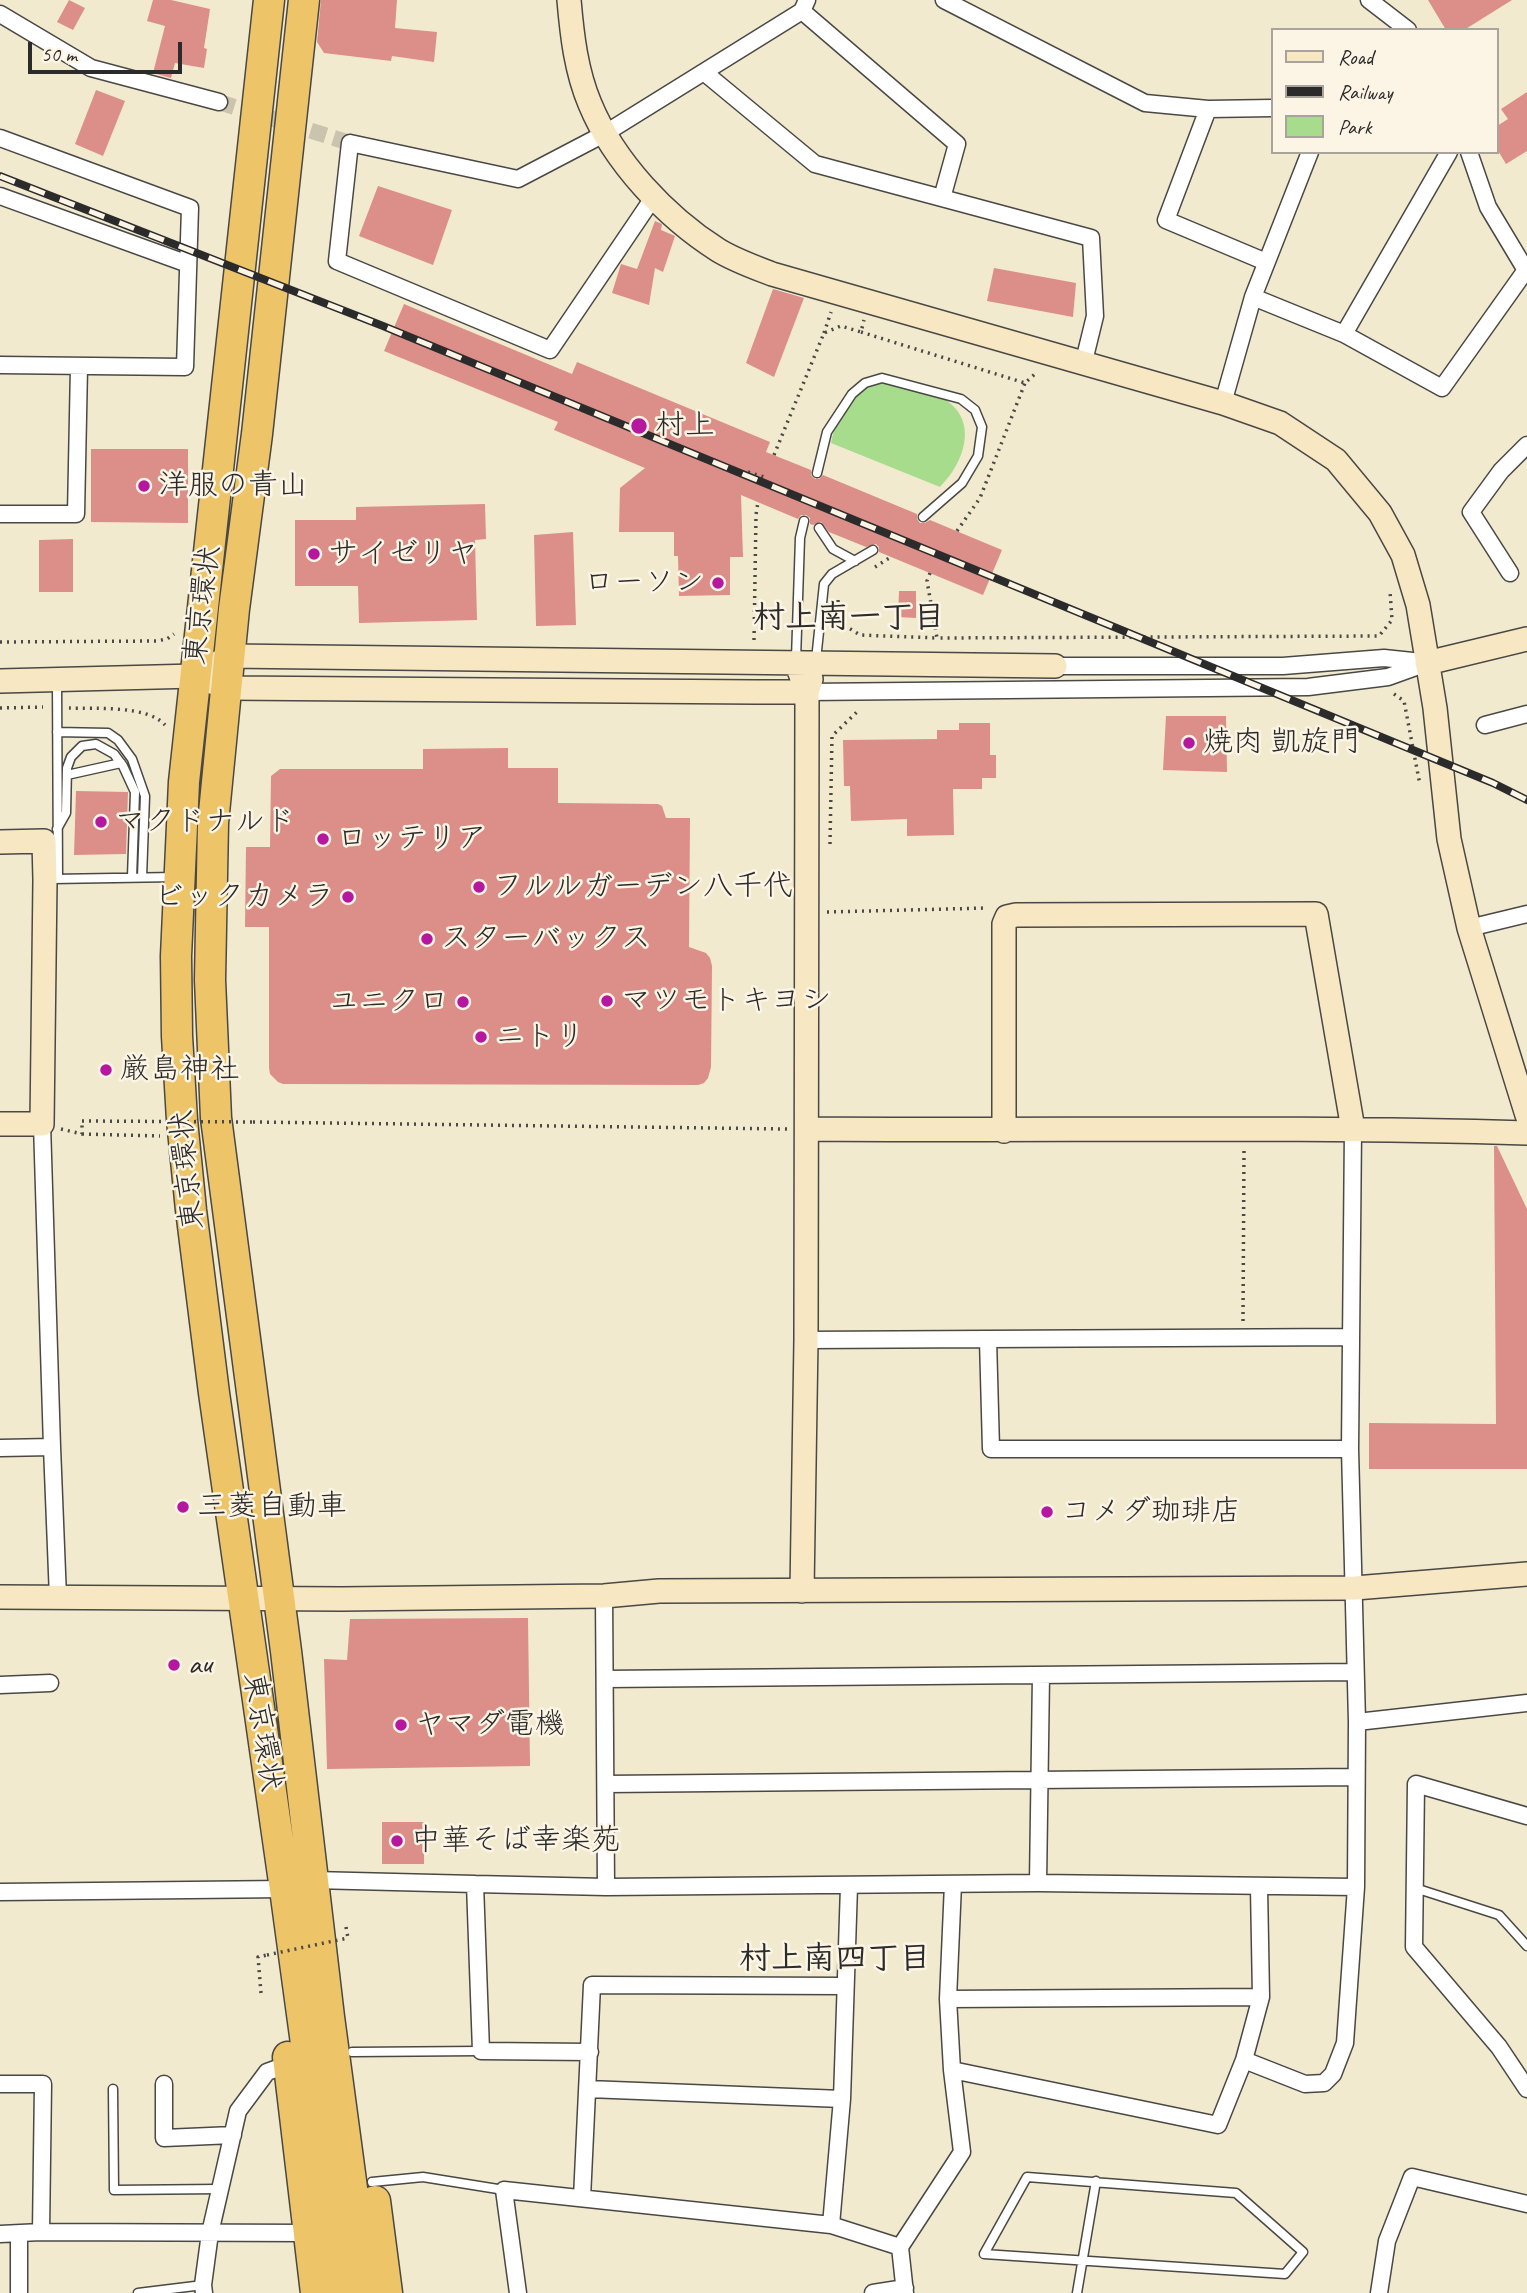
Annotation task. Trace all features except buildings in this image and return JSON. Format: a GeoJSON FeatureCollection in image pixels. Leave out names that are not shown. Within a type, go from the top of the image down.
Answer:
{"type":"FeatureCollection","features":[{"type":"Feature","properties":{"kind":"highway","name":"東京環状"},"geometry":{"type":"LineString","coordinates":[[269,0],[184,782],[179,877],[177,1036],[181,1119],[191,1210],[243,1598],[301,1897],[366,2293]]}},
{"type":"Feature","properties":{"kind":"highway","name":"東京環状"},"geometry":{"type":"LineString","coordinates":[[304,0],[213,823],[210,981],[216,1118],[279,1598],[301,1897],[340,2293]]}},
{"type":"Feature","properties":{"kind":"highway"},"geometry":{"type":"LineString","coordinates":[[301,1897],[345,2009],[387,2293]]}},
{"type":"Feature","properties":{"kind":"highway"},"geometry":{"type":"LineString","coordinates":[[301,1897],[282,2007],[316,2293]]}},
{"type":"Feature","properties":{"kind":"street"},"geometry":{"type":"LineString","coordinates":[[569,0],[578,66],[589,102],[604,134],[653,198],[720,251],[772,274],[1223,403],[1280,423],[1336,460],[1380,513],[1403,555],[1418,605],[1449,839],[1469,928],[1527,1115]]}},
{"type":"Feature","properties":{"kind":"street"},"geometry":{"type":"LineString","coordinates":[[944,0],[1144,103],[1208,108],[1272,108]]}},
{"type":"Feature","properties":{"kind":"street"},"geometry":{"type":"LineString","coordinates":[[1369,0],[1405,28]]}},
{"type":"Feature","properties":{"kind":"street"},"geometry":{"type":"LineString","coordinates":[[653,198],[550,350],[337,261],[350,143],[518,179],[604,134],[705,73],[805,6],[957,144],[942,198]]}},
{"type":"Feature","properties":{"kind":"street"},"geometry":{"type":"LineString","coordinates":[[0,14],[91,68],[219,102]]}},
{"type":"Feature","properties":{"kind":"street"},"geometry":{"type":"LineString","coordinates":[[705,73],[815,164],[1091,238],[1095,316],[1083,365]]}},
{"type":"Feature","properties":{"kind":"street"},"geometry":{"type":"LineString","coordinates":[[1208,108],[1166,220],[1266,262]]}},
{"type":"Feature","properties":{"kind":"street"},"geometry":{"type":"LineString","coordinates":[[0,138],[190,208],[185,367],[0,365]]}},
{"type":"Feature","properties":{"kind":"street"},"geometry":{"type":"LineString","coordinates":[[1223,403],[1266,262],[1309,154]]}},
{"type":"Feature","properties":{"kind":"street"},"geometry":{"type":"LineString","coordinates":[[1344,334],[1448,154]]}},
{"type":"Feature","properties":{"kind":"street"},"geometry":{"type":"LineString","coordinates":[[1254,297],[1344,334],[1442,388],[1527,271],[1488,207],[1470,154]]}},
{"type":"Feature","properties":{"kind":"street"},"geometry":{"type":"LineString","coordinates":[[0,196],[188,264]]}},
{"type":"Feature","properties":{"kind":"street"},"geometry":{"type":"LineString","coordinates":[[0,514],[76,514],[79,367]]}},
{"type":"Feature","properties":{"kind":"street"},"geometry":{"type":"LineString","coordinates":[[1510,573],[1471,512],[1501,471],[1527,445]]}},
{"type":"Feature","properties":{"kind":"street"},"geometry":{"type":"LineString","coordinates":[[0,681],[195,676],[228,688],[807,692],[1308,687],[1388,677],[1427,663],[1527,639]]}},
{"type":"Feature","properties":{"kind":"street"},"geometry":{"type":"LineString","coordinates":[[195,676],[230,656],[1055,666],[1283,666],[1384,658],[1427,663]]}},
{"type":"Feature","properties":{"kind":"street"},"geometry":{"type":"LineString","coordinates":[[802,1591],[807,1129],[806,662]]}},
{"type":"Feature","properties":{"kind":"street"},"geometry":{"type":"LineString","coordinates":[[1485,725],[1527,714]]}},
{"type":"Feature","properties":{"kind":"street"},"geometry":{"type":"LineString","coordinates":[[0,842],[44,841],[51,879],[42,1124],[58,1598]]}},
{"type":"Feature","properties":{"kind":"street"},"geometry":{"type":"LineString","coordinates":[[1004,1131],[1003,924],[1007,917],[1316,914],[1353,1129],[1350,1449],[1357,1722],[1356,1888],[1345,2043],[1333,2074],[1324,2084],[1304,2084],[1244,2060]]}},
{"type":"Feature","properties":{"kind":"street"},"geometry":{"type":"LineString","coordinates":[[1469,928],[1527,914]]}},
{"type":"Feature","properties":{"kind":"street"},"geometry":{"type":"LineString","coordinates":[[0,1124],[42,1124]]}},
{"type":"Feature","properties":{"kind":"street"},"geometry":{"type":"LineString","coordinates":[[807,1129],[1353,1129],[1527,1133]]}},
{"type":"Feature","properties":{"kind":"street"},"geometry":{"type":"LineString","coordinates":[[806,1340],[1350,1337]]}},
{"type":"Feature","properties":{"kind":"street"},"geometry":{"type":"LineString","coordinates":[[989,1339],[991,1449],[1350,1449]]}},
{"type":"Feature","properties":{"kind":"street"},"geometry":{"type":"LineString","coordinates":[[0,1448],[52,1447]]}},
{"type":"Feature","properties":{"kind":"street"},"geometry":{"type":"LineString","coordinates":[[0,1597],[604,1596],[659,1591],[1354,1588],[1527,1574]]}},
{"type":"Feature","properties":{"kind":"street"},"geometry":{"type":"LineString","coordinates":[[604,1596],[606,1886]]}},
{"type":"Feature","properties":{"kind":"street"},"geometry":{"type":"LineString","coordinates":[[605,1678],[1355,1672]]}},
{"type":"Feature","properties":{"kind":"street"},"geometry":{"type":"LineString","coordinates":[[1038,1883],[1041,1675]]}},
{"type":"Feature","properties":{"kind":"street"},"geometry":{"type":"LineString","coordinates":[[0,1685],[50,1683]]}},
{"type":"Feature","properties":{"kind":"street"},"geometry":{"type":"LineString","coordinates":[[1357,1722],[1527,1703]]}},
{"type":"Feature","properties":{"kind":"street"},"geometry":{"type":"LineString","coordinates":[[606,1784],[1356,1777]]}},
{"type":"Feature","properties":{"kind":"street"},"geometry":{"type":"LineString","coordinates":[[1527,1816],[1416,1784],[1414,1947],[1499,2047],[1527,2089]]}},
{"type":"Feature","properties":{"kind":"street"},"geometry":{"type":"LineString","coordinates":[[0,1892],[301,1897],[475,1884],[849,1886],[1038,1883],[1356,1888]]}},
{"type":"Feature","properties":{"kind":"street"},"geometry":{"type":"LineString","coordinates":[[475,1884],[481,2051],[590,2052]]}},
{"type":"Feature","properties":{"kind":"street"},"geometry":{"type":"LineString","coordinates":[[873,2293],[905,2290],[900,2247],[962,2152],[952,2070],[948,1999],[953,1884]]}},
{"type":"Feature","properties":{"kind":"street"},"geometry":{"type":"LineString","coordinates":[[831,2225],[842,2099],[849,1886]]}},
{"type":"Feature","properties":{"kind":"street"},"geometry":{"type":"LineString","coordinates":[[952,2070],[1218,2125],[1244,2060],[1261,1997],[1259,1886]]}},
{"type":"Feature","properties":{"kind":"street"},"geometry":{"type":"LineString","coordinates":[[582,2198],[592,1985],[845,1986]]}},
{"type":"Feature","properties":{"kind":"street"},"geometry":{"type":"LineString","coordinates":[[948,1999],[1261,1997]]}},
{"type":"Feature","properties":{"kind":"street"},"geometry":{"type":"LineString","coordinates":[[203,2289],[210,2232],[238,2111],[267,2072],[289,2064]]}},
{"type":"Feature","properties":{"kind":"street"},"geometry":{"type":"LineString","coordinates":[[0,2084],[43,2084],[41,2232]]}},
{"type":"Feature","properties":{"kind":"street"},"geometry":{"type":"LineString","coordinates":[[164,2084],[164,2138],[233,2135]]}},
{"type":"Feature","properties":{"kind":"street"},"geometry":{"type":"LineString","coordinates":[[588,2089],[842,2099]]}},
{"type":"Feature","properties":{"kind":"street"},"geometry":{"type":"LineString","coordinates":[[1379,2293],[1387,2241],[1412,2177],[1527,2204]]}},
{"type":"Feature","properties":{"kind":"street"},"geometry":{"type":"LineString","coordinates":[[518,2293],[504,2190],[831,2225],[900,2247]]}},
{"type":"Feature","properties":{"kind":"street"},"geometry":{"type":"LineString","coordinates":[[0,2234],[308,2233]]}},
{"type":"Feature","properties":{"kind":"street"},"geometry":{"type":"LineString","coordinates":[[19,2234],[19,2293]]}},
{"type":"Feature","properties":{"kind":"lane"},"geometry":{"type":"LineString","coordinates":[[817,473],[827,432],[852,394],[865,383],[882,378],[961,400],[975,410],[982,426],[978,456],[962,483],[923,517]]}},
{"type":"Feature","properties":{"kind":"lane"},"geometry":{"type":"LineString","coordinates":[[804,521],[800,538],[806,662]]}},
{"type":"Feature","properties":{"kind":"lane"},"geometry":{"type":"LineString","coordinates":[[819,528],[833,549],[855,561]]}},
{"type":"Feature","properties":{"kind":"lane"},"geometry":{"type":"LineString","coordinates":[[806,662],[824,584],[832,574],[873,550]]}},
{"type":"Feature","properties":{"kind":"lane"},"geometry":{"type":"LineString","coordinates":[[57,680],[57,829],[51,879],[179,877]]}},
{"type":"Feature","properties":{"kind":"lane"},"geometry":{"type":"LineString","coordinates":[[57,733],[108,733],[118,740],[132,759],[145,796],[142,877]]}},
{"type":"Feature","properties":{"kind":"lane"},"geometry":{"type":"LineString","coordinates":[[57,829],[66,813],[66,775],[71,757],[82,746],[96,744],[114,754],[121,762],[135,792],[132,877]]}},
{"type":"Feature","properties":{"kind":"lane"},"geometry":{"type":"LineString","coordinates":[[66,775],[121,762]]}},
{"type":"Feature","properties":{"kind":"lane"},"geometry":{"type":"LineString","coordinates":[[1415,1888],[1499,1915],[1527,1946]]}},
{"type":"Feature","properties":{"kind":"lane"},"geometry":{"type":"LineString","coordinates":[[352,2052],[481,2051]]}},
{"type":"Feature","properties":{"kind":"lane"},"geometry":{"type":"LineString","coordinates":[[113,2089],[114,2190],[220,2189]]}},
{"type":"Feature","properties":{"kind":"lane"},"geometry":{"type":"LineString","coordinates":[[372,2182],[423,2177],[504,2190]]}},
{"type":"Feature","properties":{"kind":"lane"},"geometry":{"type":"LineString","coordinates":[[1027,2177],[1096,2181],[1236,2193],[1303,2252],[1285,2274],[984,2254],[1027,2177]]}},
{"type":"Feature","properties":{"kind":"lane"},"geometry":{"type":"LineString","coordinates":[[1077,2293],[1096,2181]]}},
{"type":"Feature","properties":{"kind":"lane"},"geometry":{"type":"LineString","coordinates":[[138,2293],[203,2289]]}},
{"type":"Feature","properties":{"kind":"path"},"geometry":{"type":"LineString","coordinates":[[861,332],[866,312]]}},
{"type":"Feature","properties":{"kind":"path"},"geometry":{"type":"LineString","coordinates":[[774,455],[824,333],[841,326],[1025,383]]}},
{"type":"Feature","properties":{"kind":"path"},"geometry":{"type":"LineString","coordinates":[[957,531],[980,498],[1025,383],[1038,370]]}},
{"type":"Feature","properties":{"kind":"path"},"geometry":{"type":"LineString","coordinates":[[748,472],[764,477]]}},
{"type":"Feature","properties":{"kind":"path"},"geometry":{"type":"LineString","coordinates":[[754,640],[758,502]]}},
{"type":"Feature","properties":{"kind":"path"},"geometry":{"type":"LineString","coordinates":[[870,570],[891,557]]}},
{"type":"Feature","properties":{"kind":"path"},"geometry":{"type":"LineString","coordinates":[[930,573],[927,581],[937,638]]}},
{"type":"Feature","properties":{"kind":"path"},"geometry":{"type":"LineString","coordinates":[[838,597],[839,622],[860,635],[937,638],[1379,635],[1392,620],[1390,583]]}},
{"type":"Feature","properties":{"kind":"path"},"geometry":{"type":"LineString","coordinates":[[0,642],[156,641],[176,634],[180,627]]}},
{"type":"Feature","properties":{"kind":"path"},"geometry":{"type":"LineString","coordinates":[[1391,691],[1404,701],[1420,789]]}},
{"type":"Feature","properties":{"kind":"path"},"geometry":{"type":"LineString","coordinates":[[0,708],[122,710],[148,714],[162,721],[169,730]]}},
{"type":"Feature","properties":{"kind":"path"},"geometry":{"type":"LineString","coordinates":[[830,845],[832,736],[860,709]]}},
{"type":"Feature","properties":{"kind":"path"},"geometry":{"type":"LineString","coordinates":[[807,913],[988,908],[1007,917]]}},
{"type":"Feature","properties":{"kind":"path"},"geometry":{"type":"LineString","coordinates":[[82,1135],[82,1121],[807,1129]]}},
{"type":"Feature","properties":{"kind":"path"},"geometry":{"type":"LineString","coordinates":[[42,1124],[82,1135],[165,1136]]}},
{"type":"Feature","properties":{"kind":"path"},"geometry":{"type":"LineString","coordinates":[[1243,1338],[1244,1129]]}},
{"type":"Feature","properties":{"kind":"path"},"geometry":{"type":"LineString","coordinates":[[261,1993],[258,1957],[348,1938]]}},
{"type":"Feature","properties":{"kind":"green space"},"geometry":{"type":"Polygon","coordinates":[[[886,383],[938,396],[955,408],[962,418],[965,429],[961,454],[949,477],[940,487],[831,443],[837,421],[848,403],[864,389],[886,383]]]}},
{"type":"Feature","properties":{"kind":"tunnel"},"geometry":{"type":"LineString","coordinates":[[219,102],[350,143]]}},
{"type":"Feature","properties":{"kind":"railway"},"geometry":{"type":"LineString","coordinates":[[0,176],[383,326],[1493,783],[1527,800]]}},
{"type":"Feature","properties":{"kind":"place","name":"村上"},"geometry":{"type":"Point","coordinates":[639,426]}},
{"type":"Feature","properties":{"kind":"place","name":"洋服の青山"},"geometry":{"type":"Point","coordinates":[144,486]}},
{"type":"Feature","properties":{"kind":"place","name":"サイゼリヤ"},"geometry":{"type":"Point","coordinates":[314,554]}},
{"type":"Feature","properties":{"kind":"place","name":"ローソン"},"geometry":{"type":"Point","coordinates":[718,583]}},
{"type":"Feature","properties":{"kind":"place","name":"焼肉 凱旋門"},"geometry":{"type":"Point","coordinates":[1189,743]}},
{"type":"Feature","properties":{"kind":"place","name":"マクドナルド"},"geometry":{"type":"Point","coordinates":[101,822]}},
{"type":"Feature","properties":{"kind":"place","name":"ロッテリア"},"geometry":{"type":"Point","coordinates":[323,839]}},
{"type":"Feature","properties":{"kind":"place","name":"フルルガーデン八千代"},"geometry":{"type":"Point","coordinates":[479,887]}},
{"type":"Feature","properties":{"kind":"place","name":"ビックカメラ"},"geometry":{"type":"Point","coordinates":[348,897]}},
{"type":"Feature","properties":{"kind":"place","name":"スターバックス"},"geometry":{"type":"Point","coordinates":[427,939]}},
{"type":"Feature","properties":{"kind":"place","name":"マツモトキヨシ"},"geometry":{"type":"Point","coordinates":[607,1001]}},
{"type":"Feature","properties":{"kind":"place","name":"ユニクロ"},"geometry":{"type":"Point","coordinates":[463,1002]}},
{"type":"Feature","properties":{"kind":"place","name":"ニトリ"},"geometry":{"type":"Point","coordinates":[481,1037]}},
{"type":"Feature","properties":{"kind":"place","name":"厳島神社"},"geometry":{"type":"Point","coordinates":[106,1070]}},
{"type":"Feature","properties":{"kind":"place","name":"三菱自動車"},"geometry":{"type":"Point","coordinates":[183,1507]}},
{"type":"Feature","properties":{"kind":"place","name":"コメダ珈琲店"},"geometry":{"type":"Point","coordinates":[1047,1512]}},
{"type":"Feature","properties":{"kind":"place","name":"au"},"geometry":{"type":"Point","coordinates":[174,1665]}},
{"type":"Feature","properties":{"kind":"place","name":"ヤマダ電機"},"geometry":{"type":"Point","coordinates":[401,1725]}},
{"type":"Feature","properties":{"kind":"place","name":"中華そば幸楽苑"},"geometry":{"type":"Point","coordinates":[397,1841]}},
{"type":"Feature","properties":{"kind":"district","name":"村上南一丁目"},"geometry":{"type":"Point","coordinates":[849,619]}},
{"type":"Feature","properties":{"kind":"district","name":"村上南四丁目"},"geometry":{"type":"Point","coordinates":[835,1960]}}]}
